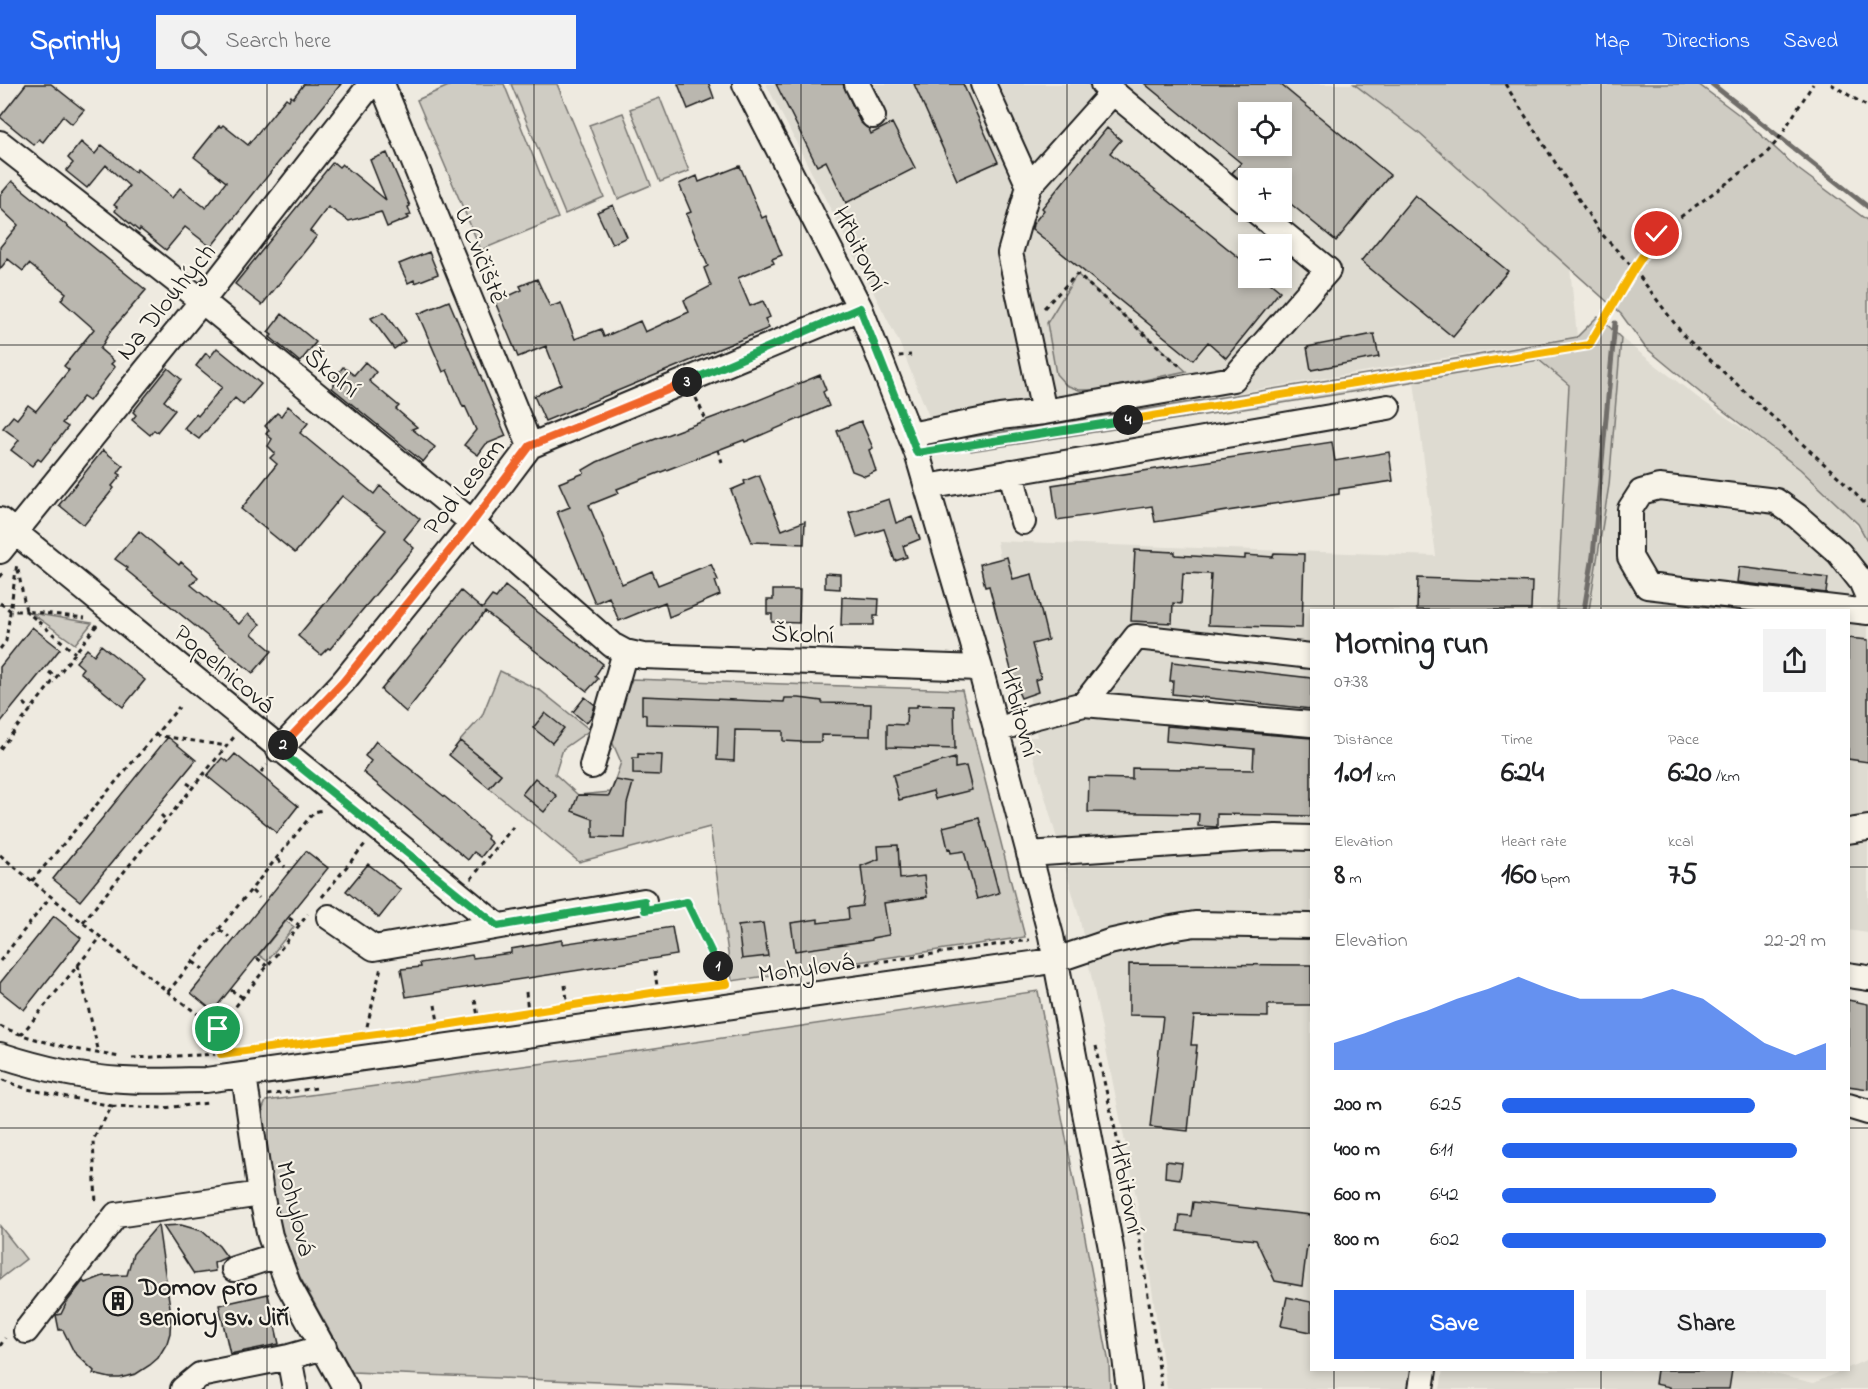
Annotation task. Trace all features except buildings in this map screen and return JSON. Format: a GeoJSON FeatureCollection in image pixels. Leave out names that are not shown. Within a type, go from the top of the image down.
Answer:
{"type":"FeatureCollection","features":[{"type":"Feature","properties":{"kind":"street","name":"Na Dlouhých"},"geometry":{"type":"LineString","coordinates":[[0,551],[8,526],[202,302],[371,84]]}},
{"type":"Feature","properties":{"kind":"street","name":"U Cvičiště"},"geometry":{"type":"LineString","coordinates":[[382,84],[530,446]]}},
{"type":"Feature","properties":{"kind":"street","name":"Hřbitovní"},"geometry":{"type":"LineString","coordinates":[[746,84],[860,308],[910,435],[927,487],[980,668],[1056,960],[1111,1248],[1129,1389]]}},
{"type":"Feature","properties":{"kind":"street"},"geometry":{"type":"LineString","coordinates":[[857,84],[873,116]]}},
{"type":"Feature","properties":{"kind":"street"},"geometry":{"type":"LineString","coordinates":[[983,84],[1029,186]]}},
{"type":"Feature","properties":{"kind":"street"},"geometry":{"type":"LineString","coordinates":[[1044,412],[1010,253],[1029,186],[1108,88],[1238,196]]}},
{"type":"Feature","properties":{"kind":"street","name":"Školní"},"geometry":{"type":"LineString","coordinates":[[0,142],[202,302],[472,523],[612,645],[625,652],[643,656],[980,668]]}},
{"type":"Feature","properties":{"kind":"street"},"geometry":{"type":"LineString","coordinates":[[910,435],[1000,417],[1044,412],[1233,379],[1328,270],[1269,222]]}},
{"type":"Feature","properties":{"kind":"street","name":"Pod Lesem"},"geometry":{"type":"LineString","coordinates":[[279,750],[343,682],[472,523],[530,446],[860,308]]}},
{"type":"Feature","properties":{"kind":"street"},"geometry":{"type":"LineString","coordinates":[[927,487],[1388,407]]}},
{"type":"Feature","properties":{"kind":"street"},"geometry":{"type":"LineString","coordinates":[[1011,472],[1023,522]]}},
{"type":"Feature","properties":{"kind":"street"},"geometry":{"type":"LineString","coordinates":[[1842,609],[1647,586],[1629,557],[1630,509],[1641,492],[1659,487],[1776,501],[1839,553],[1861,581],[1868,597]]}},
{"type":"Feature","properties":{"kind":"street","name":"Popelnicová"},"geometry":{"type":"LineString","coordinates":[[8,526],[100,614],[279,750],[498,926]]}},
{"type":"Feature","properties":{"kind":"street"},"geometry":{"type":"LineString","coordinates":[[1850,610],[1868,612]]}},
{"type":"Feature","properties":{"kind":"street"},"geometry":{"type":"LineString","coordinates":[[1084,704],[1136,637],[1310,656]]}},
{"type":"Feature","properties":{"kind":"street"},"geometry":{"type":"LineString","coordinates":[[592,766],[625,652]]}},
{"type":"Feature","properties":{"kind":"street"},"geometry":{"type":"LineString","coordinates":[[996,731],[1033,717],[1084,704],[1310,724]]}},
{"type":"Feature","properties":{"kind":"street"},"geometry":{"type":"LineString","coordinates":[[1850,831],[1868,828]]}},
{"type":"Feature","properties":{"kind":"street"},"geometry":{"type":"LineString","coordinates":[[1029,854],[1276,837],[1310,838]]}},
{"type":"Feature","properties":{"kind":"street"},"geometry":{"type":"LineString","coordinates":[[321,908],[374,948],[644,901]]}},
{"type":"Feature","properties":{"kind":"street","name":"Mohylová"},"geometry":{"type":"LineString","coordinates":[[0,1055],[75,1075],[123,1080],[206,1080],[1056,960],[1109,942],[1195,924],[1310,926]]}},
{"type":"Feature","properties":{"kind":"street"},"geometry":{"type":"LineString","coordinates":[[1850,975],[1868,978]]}},
{"type":"Feature","properties":{"kind":"street","name":"Mohylová"},"geometry":{"type":"LineString","coordinates":[[244,1075],[261,1194],[270,1236],[288,1284],[346,1389]]}},
{"type":"Feature","properties":{"kind":"street"},"geometry":{"type":"LineString","coordinates":[[1850,1107],[1868,1112]]}},
{"type":"Feature","properties":{"kind":"street"},"geometry":{"type":"LineString","coordinates":[[15,1334],[116,1215],[261,1194]]}},
{"type":"Feature","properties":{"kind":"street"},"geometry":{"type":"LineString","coordinates":[[234,1269],[277,1255]]}},
{"type":"Feature","properties":{"kind":"street"},"geometry":{"type":"LineString","coordinates":[[183,1389],[200,1375],[289,1357],[324,1347]]}},
{"type":"Feature","properties":{"kind":"street"},"geometry":{"type":"LineString","coordinates":[[289,1357],[295,1389]]}},
{"type":"Feature","properties":{"kind":"street"},"geometry":{"type":"LineString","coordinates":[[1421,1389],[1424,1371]]}},
{"type":"Feature","properties":{"kind":"path"},"geometry":{"type":"LineString","coordinates":[[1505,84],[1599,231],[1634,269],[1684,336],[1842,480],[1868,507]]}},
{"type":"Feature","properties":{"kind":"path"},"geometry":{"type":"LineString","coordinates":[[1196,409],[1589,345],[1657,234],[1764,156],[1778,140],[1814,84]]}},
{"type":"Feature","properties":{"kind":"path"},"geometry":{"type":"LineString","coordinates":[[1831,84],[1868,107]]}},
{"type":"Feature","properties":{"kind":"path"},"geometry":{"type":"LineString","coordinates":[[1026,327],[1077,274],[1200,384]]}},
{"type":"Feature","properties":{"kind":"path"},"geometry":{"type":"LineString","coordinates":[[718,450],[722,462]]}},
{"type":"Feature","properties":{"kind":"path"},"geometry":{"type":"LineString","coordinates":[[8,526],[26,611],[75,653]]}},
{"type":"Feature","properties":{"kind":"path"},"geometry":{"type":"LineString","coordinates":[[0,649],[6,641],[17,568]]}},
{"type":"Feature","properties":{"kind":"path"},"geometry":{"type":"LineString","coordinates":[[0,603],[11,611],[100,614]]}},
{"type":"Feature","properties":{"kind":"path"},"geometry":{"type":"LineString","coordinates":[[0,749],[75,653],[100,614]]}},
{"type":"Feature","properties":{"kind":"path"},"geometry":{"type":"LineString","coordinates":[[50,672],[56,678]]}},
{"type":"Feature","properties":{"kind":"path"},"geometry":{"type":"LineString","coordinates":[[24,703],[31,710]]}},
{"type":"Feature","properties":{"kind":"path"},"geometry":{"type":"LineString","coordinates":[[32,881],[179,707]]}},
{"type":"Feature","properties":{"kind":"path"},"geometry":{"type":"LineString","coordinates":[[83,922],[237,734]]}},
{"type":"Feature","properties":{"kind":"path"},"geometry":{"type":"LineString","coordinates":[[155,735],[227,746]]}},
{"type":"Feature","properties":{"kind":"path"},"geometry":{"type":"LineString","coordinates":[[187,783],[193,787]]}},
{"type":"Feature","properties":{"kind":"path"},"geometry":{"type":"LineString","coordinates":[[168,992],[314,812],[325,810]]}},
{"type":"Feature","properties":{"kind":"path"},"geometry":{"type":"LineString","coordinates":[[161,815],[166,820]]}},
{"type":"Feature","properties":{"kind":"path"},"geometry":{"type":"LineString","coordinates":[[459,894],[513,827]]}},
{"type":"Feature","properties":{"kind":"path"},"geometry":{"type":"LineString","coordinates":[[221,1054],[218,1029],[299,925],[321,908],[370,837]]}},
{"type":"Feature","properties":{"kind":"path"},"geometry":{"type":"LineString","coordinates":[[0,855],[168,992],[218,1029]]}},
{"type":"Feature","properties":{"kind":"path"},"geometry":{"type":"LineString","coordinates":[[278,859],[285,867]]}},
{"type":"Feature","properties":{"kind":"path"},"geometry":{"type":"LineString","coordinates":[[252,891],[259,898]]}},
{"type":"Feature","properties":{"kind":"path"},"geometry":{"type":"LineString","coordinates":[[0,961],[51,896]]}},
{"type":"Feature","properties":{"kind":"path"},"geometry":{"type":"LineString","coordinates":[[508,1014],[727,984],[687,902],[645,910],[644,901]]}},
{"type":"Feature","properties":{"kind":"path"},"geometry":{"type":"LineString","coordinates":[[289,918],[299,925]]}},
{"type":"Feature","properties":{"kind":"path"},"geometry":{"type":"LineString","coordinates":[[220,930],[229,937]]}},
{"type":"Feature","properties":{"kind":"path"},"geometry":{"type":"LineString","coordinates":[[21,1035],[101,937]]}},
{"type":"Feature","properties":{"kind":"path"},"geometry":{"type":"LineString","coordinates":[[857,965],[1033,940]]}},
{"type":"Feature","properties":{"kind":"path"},"geometry":{"type":"LineString","coordinates":[[257,958],[267,966]]}},
{"type":"Feature","properties":{"kind":"path"},"geometry":{"type":"LineString","coordinates":[[193,962],[203,969]]}},
{"type":"Feature","properties":{"kind":"path"},"geometry":{"type":"LineString","coordinates":[[78,965],[99,1053]]}},
{"type":"Feature","properties":{"kind":"path"},"geometry":{"type":"LineString","coordinates":[[231,990],[242,997]]}},
{"type":"Feature","properties":{"kind":"path"},"geometry":{"type":"LineString","coordinates":[[469,1021],[488,1018]]}},
{"type":"Feature","properties":{"kind":"path"},"geometry":{"type":"LineString","coordinates":[[428,1027],[449,1024]]}},
{"type":"Feature","properties":{"kind":"path"},"geometry":{"type":"LineString","coordinates":[[0,1026],[21,1035],[66,1048],[127,1058],[221,1054],[262,1049]]}},
{"type":"Feature","properties":{"kind":"path"},"geometry":{"type":"LineString","coordinates":[[354,1036],[376,1033]]}},
{"type":"Feature","properties":{"kind":"path"},"geometry":{"type":"LineString","coordinates":[[1095,1044],[1139,1235],[1162,1389]]}},
{"type":"Feature","properties":{"kind":"path"},"geometry":{"type":"LineString","coordinates":[[0,1079],[27,1089],[112,1106],[164,1108],[210,1103]]}},
{"type":"Feature","properties":{"kind":"path"},"geometry":{"type":"LineString","coordinates":[[97,1211],[93,1140],[112,1106]]}},
{"type":"Feature","properties":{"kind":"path"},"geometry":{"type":"LineString","coordinates":[[0,1346],[15,1334]]}},
{"type":"Feature","properties":{"kind":"shaded area"},"geometry":{"type":"Polygon","coordinates":[[[453,84],[504,84],[558,218],[481,250],[417,100],[453,84]]]}},
{"type":"Feature","properties":{"kind":"shaded area"},"geometry":{"type":"Polygon","coordinates":[[[511,84],[557,84],[604,197],[565,214],[511,84]]]}},
{"type":"Feature","properties":{"kind":"shaded area"},"geometry":{"type":"Polygon","coordinates":[[[766,84],[1354,84],[1420,134],[1570,268],[1577,336],[966,438],[938,439],[899,342],[766,84]]]}},
{"type":"Feature","properties":{"kind":"shaded area"},"geometry":{"type":"Polygon","coordinates":[[[1354,84],[1698,84],[1738,114],[1798,169],[1868,221],[1868,542],[1858,524],[1800,469],[1709,400],[1645,347],[1621,314],[1420,134],[1354,84]]]}},
{"type":"Feature","properties":{"kind":"shaded area"},"geometry":{"type":"Polygon","coordinates":[[[660,98],[689,171],[660,182],[630,109],[660,98]]]}},
{"type":"Feature","properties":{"kind":"shaded area"},"geometry":{"type":"Polygon","coordinates":[[[623,113],[651,185],[618,199],[589,125],[623,113]]]}},
{"type":"Feature","properties":{"kind":"shaded area"},"geometry":{"type":"Polygon","coordinates":[[[1077,274],[1186,371],[1098,390],[1079,390],[1066,385],[1056,374],[1047,323],[1077,274]]]}},
{"type":"Feature","properties":{"kind":"shaded area"},"geometry":{"type":"Polygon","coordinates":[[[1598,316],[1621,338],[1609,485],[1589,609],[1557,609],[1569,385],[1539,360],[1340,394],[971,451],[966,438],[1410,367],[1577,337],[1598,316]]]}},
{"type":"Feature","properties":{"kind":"shaded area"},"geometry":{"type":"Polygon","coordinates":[[[1621,338],[1697,397],[1813,477],[1844,510],[1868,541],[1868,933],[1850,930],[1850,609],[1589,609],[1609,485],[1621,338]]]}},
{"type":"Feature","properties":{"kind":"shaded area"},"geometry":{"type":"Polygon","coordinates":[[[1540,360],[1569,385],[1557,609],[1310,609],[1310,1371],[1413,1371],[1410,1389],[1167,1389],[1144,1236],[1079,916],[1028,737],[1037,737],[1029,695],[1035,680],[1041,678],[1032,644],[1048,640],[1032,574],[1013,579],[1000,559],[997,541],[1436,556],[1414,381],[1540,360]]]}},
{"type":"Feature","properties":{"kind":"shaded area"},"geometry":{"type":"Polygon","coordinates":[[[31,613],[92,623],[75,644],[31,613]]]}},
{"type":"Feature","properties":{"kind":"shaded area"},"geometry":{"type":"Polygon","coordinates":[[[500,671],[541,691],[590,730],[563,749],[555,774],[578,795],[611,792],[621,762],[610,737],[632,679],[962,690],[1025,937],[732,981],[710,827],[579,862],[489,788],[501,774],[460,741],[482,716],[500,671]]]}},
{"type":"Feature","properties":{"kind":"shaded area"},"geometry":{"type":"Polygon","coordinates":[[[286,921],[294,927],[267,961],[259,955],[286,921]]]}},
{"type":"Feature","properties":{"kind":"shaded area"},"geometry":{"type":"Polygon","coordinates":[[[1038,991],[1109,1363],[1110,1389],[773,1389],[352,1372],[300,1277],[278,1225],[259,1118],[266,1101],[648,1049],[1038,991]]]}},
{"type":"Feature","properties":{"kind":"shaded area"},"geometry":{"type":"Polygon","coordinates":[[[0,1226],[26,1259],[0,1279],[0,1226]]]}},
{"type":"Feature","properties":{"kind":"shaded area"},"geometry":{"type":"Polygon","coordinates":[[[1868,1359],[1868,1389],[1440,1389],[1443,1371],[1760,1371],[1814,1383],[1841,1371],[1850,1371],[1850,1367],[1868,1359]]]}},
{"type":"Feature","properties":{"kind":"waterway"},"geometry":{"type":"LineString","coordinates":[[1712,84],[1868,207]]}},
{"type":"Feature","properties":{"kind":"waterway"},"geometry":{"type":"LineString","coordinates":[[1584,609],[1593,556],[1615,323]]}},
{"type":"Feature","properties":{"kind":"place","name":"Domov pro seniory sv. Jiří"},"geometry":{"type":"Point","coordinates":[118,1301]}},
{"type":"Feature","properties":{"kind":"route"},"geometry":{"type":"LineString","coordinates":[[218,1029],[221,1054],[439,1026],[658,992],[727,984],[687,902],[645,910],[644,901],[498,926],[279,750],[343,682],[472,523],[530,446],[860,308],[917,453],[1589,345],[1657,234]]}}]}
